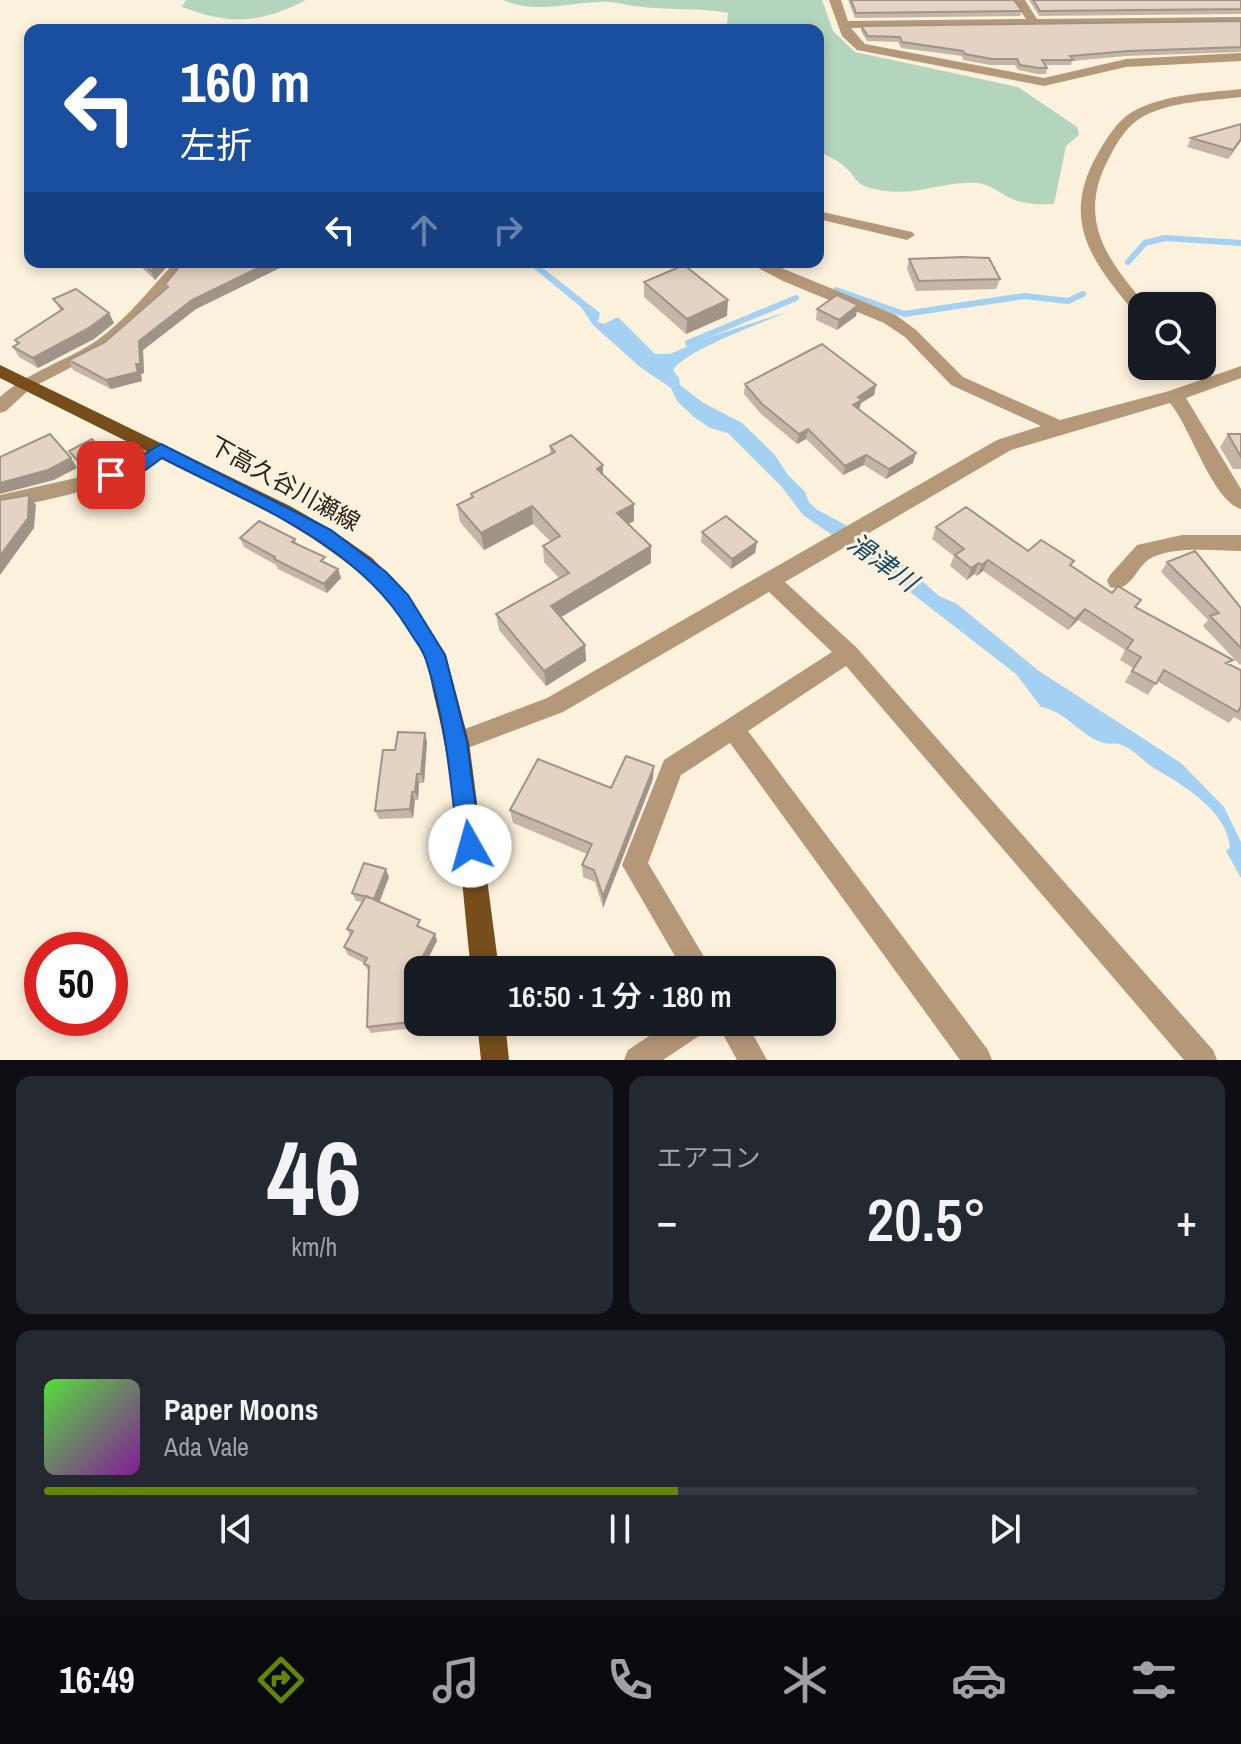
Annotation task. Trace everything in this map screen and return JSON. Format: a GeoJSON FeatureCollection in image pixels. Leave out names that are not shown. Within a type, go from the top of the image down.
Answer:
{"type":"FeatureCollection","features":[{"type":"Feature","properties":{"kind":"main road","name":"下高久谷川瀬線"},"geometry":{"type":"LineString","coordinates":[[0,371],[325,535],[372,570],[401,601],[435,655],[457,742],[483,956]]}},
{"type":"Feature","properties":{"kind":"main road"},"geometry":{"type":"LineString","coordinates":[[492,1036],[495,1060]]}},
{"type":"Feature","properties":{"kind":"street"},"geometry":{"type":"LineString","coordinates":[[835,0],[853,42],[872,51],[1044,82],[1126,63],[1241,57]]}},
{"type":"Feature","properties":{"kind":"street"},"geometry":{"type":"LineString","coordinates":[[1019,0],[1034,23]]}},
{"type":"Feature","properties":{"kind":"street"},"geometry":{"type":"LineString","coordinates":[[844,25],[1241,20]]}},
{"type":"Feature","properties":{"kind":"street"},"geometry":{"type":"LineString","coordinates":[[1128,294],[1109,272],[1094,247],[1085,218],[1086,191],[1094,169],[1120,129],[1143,111],[1241,93]]}},
{"type":"Feature","properties":{"kind":"street"},"geometry":{"type":"LineString","coordinates":[[824,216],[907,235]]}},
{"type":"Feature","properties":{"kind":"street"},"geometry":{"type":"LineString","coordinates":[[0,407],[25,384],[101,345],[140,311],[178,268]]}},
{"type":"Feature","properties":{"kind":"street"},"geometry":{"type":"LineString","coordinates":[[767,268],[803,286],[871,309],[894,321],[924,345],[948,375],[1058,427]]}},
{"type":"Feature","properties":{"kind":"street"},"geometry":{"type":"LineString","coordinates":[[457,742],[555,705],[994,450],[1058,427],[1174,396],[1241,372]]}},
{"type":"Feature","properties":{"kind":"street"},"geometry":{"type":"LineString","coordinates":[[1174,396],[1193,416],[1226,488],[1241,502]]}},
{"type":"Feature","properties":{"kind":"street"},"geometry":{"type":"LineString","coordinates":[[0,502],[84,483],[138,466],[161,450]]}},
{"type":"Feature","properties":{"kind":"street"},"geometry":{"type":"LineString","coordinates":[[1117,581],[1144,551],[1182,543],[1241,543]]}},
{"type":"Feature","properties":{"kind":"street"},"geometry":{"type":"LineString","coordinates":[[771,581],[848,653],[1203,1060]]}},
{"type":"Feature","properties":{"kind":"street"},"geometry":{"type":"LineString","coordinates":[[690,956],[635,865],[672,768],[848,653]]}},
{"type":"Feature","properties":{"kind":"street"},"geometry":{"type":"LineString","coordinates":[[732,728],[978,1060]]}},
{"type":"Feature","properties":{"kind":"street"},"geometry":{"type":"LineString","coordinates":[[638,1060],[674,1036]]}},
{"type":"Feature","properties":{"kind":"street"},"geometry":{"type":"LineString","coordinates":[[738,1036],[753,1060]]}},
{"type":"Feature","properties":{"kind":"green space"},"geometry":{"type":"Polygon","coordinates":[[[186,0],[306,0],[259,18],[230,19],[182,7],[186,0]]]}},
{"type":"Feature","properties":{"kind":"green space"},"geometry":{"type":"Polygon","coordinates":[[[503,0],[822,0],[833,31],[855,52],[1018,87],[1077,127],[1079,135],[1066,146],[1054,204],[1017,201],[978,183],[883,191],[860,183],[836,160],[824,154],[824,24],[727,24],[728,13],[605,2],[539,7],[503,0]]]}},
{"type":"Feature","properties":{"kind":"water","name":"滑津川"},"geometry":{"type":"Polygon","coordinates":[[[533,268],[543,268],[600,313],[598,322],[604,324],[618,317],[655,354],[670,354],[707,338],[786,312],[707,346],[680,362],[673,370],[680,385],[702,402],[742,423],[774,454],[816,509],[851,528],[908,568],[939,596],[957,604],[1039,671],[1181,763],[1224,807],[1241,842],[1241,878],[1226,851],[1230,847],[1227,833],[1220,820],[1200,799],[1126,747],[1095,740],[1058,713],[1041,707],[1016,674],[870,561],[803,515],[781,486],[728,433],[710,428],[694,417],[677,401],[671,388],[640,367],[593,325],[581,307],[533,268]]]}},
{"type":"Feature","properties":{"kind":"building"},"geometry":{"type":"Polygon","coordinates":[[[851,0],[1014,0],[1022,11],[856,13],[851,0]]]}},
{"type":"Feature","properties":{"kind":"building"},"geometry":{"type":"Polygon","coordinates":[[[1033,0],[1241,0],[1241,9],[1040,11],[1033,0]]]}},
{"type":"Feature","properties":{"kind":"building"},"geometry":{"type":"Polygon","coordinates":[[[1241,21],[1241,47],[1070,56],[1073,60],[1042,60],[1047,68],[1020,65],[1017,59],[992,59],[963,51],[902,42],[900,37],[868,36],[861,26],[1241,21]]]}},
{"type":"Feature","properties":{"kind":"building"},"geometry":{"type":"Polygon","coordinates":[[[1241,124],[1241,139],[1233,150],[1191,138],[1241,124]]]}},
{"type":"Feature","properties":{"kind":"building"},"geometry":{"type":"Polygon","coordinates":[[[989,258],[1000,279],[919,281],[909,259],[989,258]]]}},
{"type":"Feature","properties":{"kind":"building"},"geometry":{"type":"Polygon","coordinates":[[[178,268],[258,268],[192,300],[139,341],[138,372],[106,380],[69,360],[105,342],[168,287],[165,284],[178,268]]]}},
{"type":"Feature","properties":{"kind":"building"},"geometry":{"type":"Polygon","coordinates":[[[677,268],[688,268],[728,300],[687,319],[644,282],[677,268]]]}},
{"type":"Feature","properties":{"kind":"building"},"geometry":{"type":"Polygon","coordinates":[[[76,289],[109,313],[89,328],[33,358],[13,347],[19,343],[15,340],[63,309],[53,299],[76,289]]]}},
{"type":"Feature","properties":{"kind":"building"},"geometry":{"type":"Polygon","coordinates":[[[837,295],[858,305],[839,320],[817,309],[837,295]]]}},
{"type":"Feature","properties":{"kind":"building"},"geometry":{"type":"Polygon","coordinates":[[[822,344],[876,385],[858,397],[862,400],[853,405],[916,453],[889,469],[866,455],[845,466],[808,429],[799,434],[762,404],[745,384],[822,344]]]}},
{"type":"Feature","properties":{"kind":"building"},"geometry":{"type":"Polygon","coordinates":[[[50,434],[71,458],[48,470],[0,483],[0,457],[50,434]]]}},
{"type":"Feature","properties":{"kind":"building"},"geometry":{"type":"Polygon","coordinates":[[[1228,434],[1241,434],[1241,457],[1228,434]]]}},
{"type":"Feature","properties":{"kind":"building"},"geometry":{"type":"Polygon","coordinates":[[[571,435],[603,465],[597,469],[634,504],[617,513],[651,546],[551,606],[585,645],[544,671],[496,614],[569,573],[543,546],[560,536],[532,506],[481,533],[457,505],[473,497],[471,494],[555,452],[550,446],[571,435]]]}},
{"type":"Feature","properties":{"kind":"building"},"geometry":{"type":"Polygon","coordinates":[[[92,439],[105,454],[82,466],[69,451],[92,439]]]}},
{"type":"Feature","properties":{"kind":"building"},"geometry":{"type":"Polygon","coordinates":[[[29,495],[28,518],[0,556],[0,500],[29,495]]]}},
{"type":"Feature","properties":{"kind":"building"},"geometry":{"type":"Polygon","coordinates":[[[966,507],[1028,551],[1041,540],[1074,561],[1070,565],[1112,593],[1118,586],[1141,600],[1135,607],[1233,660],[1226,663],[1241,670],[1241,706],[1238,712],[1164,670],[1156,684],[1132,671],[1141,657],[1127,649],[1133,640],[1085,609],[1075,619],[988,560],[971,568],[955,555],[964,549],[936,527],[966,507]]]}},
{"type":"Feature","properties":{"kind":"building"},"geometry":{"type":"Polygon","coordinates":[[[726,516],[757,542],[732,559],[702,532],[726,516]]]}},
{"type":"Feature","properties":{"kind":"building"},"geometry":{"type":"Polygon","coordinates":[[[259,521],[295,539],[292,542],[325,557],[321,561],[338,569],[324,584],[240,538],[259,521]]]}},
{"type":"Feature","properties":{"kind":"building"},"geometry":{"type":"Polygon","coordinates":[[[1195,551],[1241,608],[1241,648],[1210,616],[1219,613],[1167,562],[1195,551]]]}},
{"type":"Feature","properties":{"kind":"building"},"geometry":{"type":"Polygon","coordinates":[[[398,732],[425,733],[421,774],[417,774],[410,809],[375,811],[383,750],[395,750],[398,732]]]}},
{"type":"Feature","properties":{"kind":"building"},"geometry":{"type":"Polygon","coordinates":[[[626,756],[654,766],[603,896],[594,870],[582,865],[592,844],[510,810],[538,759],[611,788],[626,756]]]}},
{"type":"Feature","properties":{"kind":"building"},"geometry":{"type":"Polygon","coordinates":[[[364,863],[386,869],[374,899],[352,893],[364,863]]]}},
{"type":"Feature","properties":{"kind":"building"},"geometry":{"type":"Polygon","coordinates":[[[366,896],[420,920],[417,926],[435,934],[423,956],[404,956],[404,1023],[367,1027],[369,966],[364,964],[367,958],[344,947],[353,931],[347,929],[366,896]]]}},
{"type":"Feature","properties":{"kind":"waterway"},"geometry":{"type":"LineString","coordinates":[[1128,262],[1145,243],[1165,238],[1241,243]]}},
{"type":"Feature","properties":{"kind":"waterway"},"geometry":{"type":"LineString","coordinates":[[836,290],[904,314],[1024,296],[1068,301],[1083,294]]}},
{"type":"Feature","properties":{"kind":"waterway"},"geometry":{"type":"LineString","coordinates":[[688,343],[796,298]]}},
{"type":"Feature","properties":{"kind":"route"},"geometry":{"type":"LineString","coordinates":[[111,475],[138,466],[161,450],[325,535],[379,577],[401,601],[435,655],[457,742],[470,846]]}}]}
